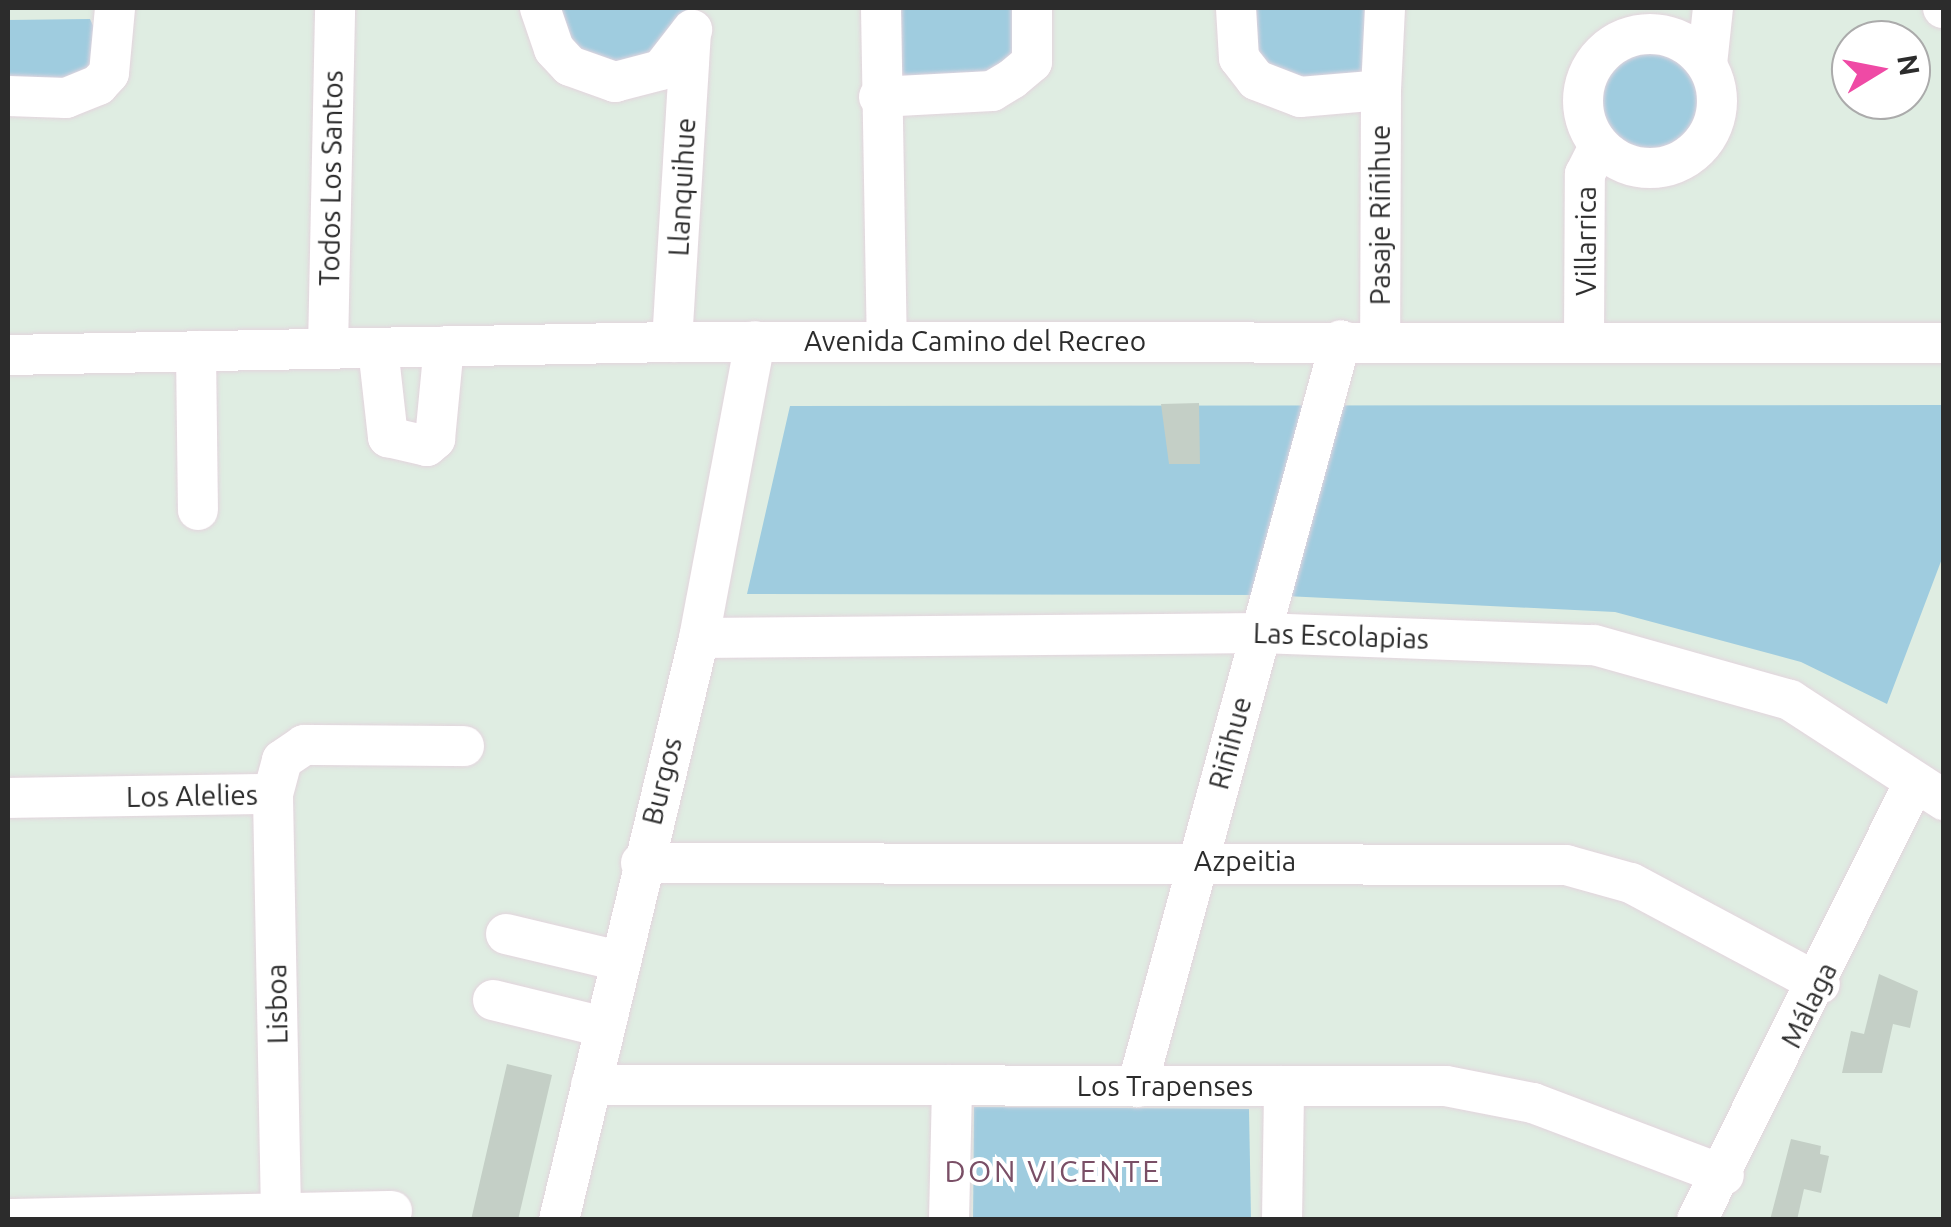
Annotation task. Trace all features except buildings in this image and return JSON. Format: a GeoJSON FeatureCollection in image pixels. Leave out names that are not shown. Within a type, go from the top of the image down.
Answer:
{"type":"FeatureCollection","features":[{"type":"Feature","properties":{"kind":"street"},"geometry":{"type":"LineString","coordinates":[[8,96],[66,98],[98,86],[110,73],[115,8]]}},
{"type":"Feature","properties":{"kind":"street","name":"Todos Los Santos"},"geometry":{"type":"LineString","coordinates":[[328,348],[334,8]]}},
{"type":"Feature","properties":{"kind":"street"},"geometry":{"type":"LineString","coordinates":[[540,8],[554,49],[570,66],[615,82],[661,70],[693,20]]}},
{"type":"Feature","properties":{"kind":"street"},"geometry":{"type":"LineString","coordinates":[[881,8],[878,97],[887,341]]}},
{"type":"Feature","properties":{"kind":"street"},"geometry":{"type":"LineString","coordinates":[[878,97],[992,91],[1012,80],[1032,62],[1032,8]]}},
{"type":"Feature","properties":{"kind":"street","name":"Pasaje Riñihue"},"geometry":{"type":"LineString","coordinates":[[1236,8],[1239,58],[1256,80],[1300,97],[1381,90]]}},
{"type":"Feature","properties":{"kind":"street","name":"Pasaje Riñihue"},"geometry":{"type":"LineString","coordinates":[[1360,340],[1384,8]]}},
{"type":"Feature","properties":{"kind":"street","name":"Villarrica"},"geometry":{"type":"LineString","coordinates":[[1707,64],[1672,36],[1650,33],[1609,46],[1593,62],[1582,105],[1600,146],[1638,168],[1690,154],[1717,107],[1707,64],[1713,8]]}},
{"type":"Feature","properties":{"kind":"street","name":"Llanquihue"},"geometry":{"type":"LineString","coordinates":[[672,342],[693,20]]}},
{"type":"Feature","properties":{"kind":"street","name":"Villarrica"},"geometry":{"type":"LineString","coordinates":[[1584,340],[1585,174],[1600,146]]}},
{"type":"Feature","properties":{"kind":"street","name":"Riñihue"},"geometry":{"type":"LineString","coordinates":[[1137,1087],[1260,633],[1360,340]]}},
{"type":"Feature","properties":{"kind":"street","name":"Avenida Camino del Recreo"},"geometry":{"type":"LineString","coordinates":[[8,355],[755,341],[1944,343]]}},
{"type":"Feature","properties":{"kind":"street","name":"Burgos"},"geometry":{"type":"LineString","coordinates":[[560,1220],[641,863],[699,638],[755,341]]}},
{"type":"Feature","properties":{"kind":"street"},"geometry":{"type":"LineString","coordinates":[[378,348],[388,438],[427,446],[434,439],[444,346]]}},
{"type":"Feature","properties":{"kind":"street"},"geometry":{"type":"LineString","coordinates":[[196,351],[198,510]]}},
{"type":"Feature","properties":{"kind":"street","name":"Las Escolapias"},"geometry":{"type":"LineString","coordinates":[[699,638],[1260,633],[1561,643],[1642,653],[1790,700],[1886,759],[1928,793]]}},
{"type":"Feature","properties":{"kind":"street","name":"Los Alelies"},"geometry":{"type":"LineString","coordinates":[[8,798],[273,794],[282,760],[304,745],[464,746]]}},
{"type":"Feature","properties":{"kind":"street","name":"Málaga"},"geometry":{"type":"LineString","coordinates":[[1696,1220],[1724,1174],[1820,984],[1928,793]]}},
{"type":"Feature","properties":{"kind":"street","name":"Lisboa"},"geometry":{"type":"LineString","coordinates":[[273,794],[281,1213]]}},
{"type":"Feature","properties":{"kind":"street","name":"Azpeitia"},"geometry":{"type":"LineString","coordinates":[[641,863],[1198,860],[1566,865],[1631,883],[1820,984]]}},
{"type":"Feature","properties":{"kind":"street"},"geometry":{"type":"LineString","coordinates":[[506,934],[619,961]]}},
{"type":"Feature","properties":{"kind":"street"},"geometry":{"type":"LineString","coordinates":[[492,1000],[604,1027]]}},
{"type":"Feature","properties":{"kind":"street","name":"Los Trapenses"},"geometry":{"type":"LineString","coordinates":[[591,1085],[1284,1086],[1492,1091],[1724,1174]]}},
{"type":"Feature","properties":{"kind":"street"},"geometry":{"type":"LineString","coordinates":[[949,1220],[952,1085]]}},
{"type":"Feature","properties":{"kind":"street"},"geometry":{"type":"LineString","coordinates":[[1282,1220],[1284,1086]]}},
{"type":"Feature","properties":{"kind":"street"},"geometry":{"type":"LineString","coordinates":[[8,1218],[392,1211]]}},
{"type":"Feature","properties":{"kind":"shaded area"},"geometry":{"type":"Polygon","coordinates":[[[548,8],[688,8],[672,49],[594,70],[548,8]]]}},
{"type":"Feature","properties":{"kind":"shaded area"},"geometry":{"type":"Polygon","coordinates":[[[892,8],[1022,8],[1022,58],[1006,71],[888,87],[892,8]]]}},
{"type":"Feature","properties":{"kind":"shaded area"},"geometry":{"type":"Polygon","coordinates":[[[1249,8],[1372,8],[1370,79],[1302,84],[1251,53],[1249,8]]]}},
{"type":"Feature","properties":{"kind":"shaded area"},"geometry":{"type":"Polygon","coordinates":[[[90,19],[103,48],[99,75],[8,90],[8,20],[90,19]]]}},
{"type":"Feature","properties":{"kind":"shaded area"},"geometry":{"type":"Polygon","coordinates":[[[1652,43],[1674,47],[1692,60],[1705,78],[1709,100],[1705,122],[1692,140],[1674,153],[1652,157],[1630,153],[1612,140],[1599,122],[1595,100],[1599,78],[1612,60],[1630,47],[1652,43]]]}},
{"type":"Feature","properties":{"kind":"shaded area"},"geometry":{"type":"Polygon","coordinates":[[[1943,405],[1943,556],[1887,704],[1801,662],[1615,612],[1266,595],[747,594],[790,406],[1943,405]]]}},
{"type":"Feature","properties":{"kind":"shaded area"},"geometry":{"type":"Polygon","coordinates":[[[974,1107],[1249,1109],[1251,1219],[973,1219],[974,1107]]]}},
{"type":"Feature","properties":{"kind":"district","name":"DON VICENTE"},"geometry":{"type":"Point","coordinates":[1053,1171]}}]}
